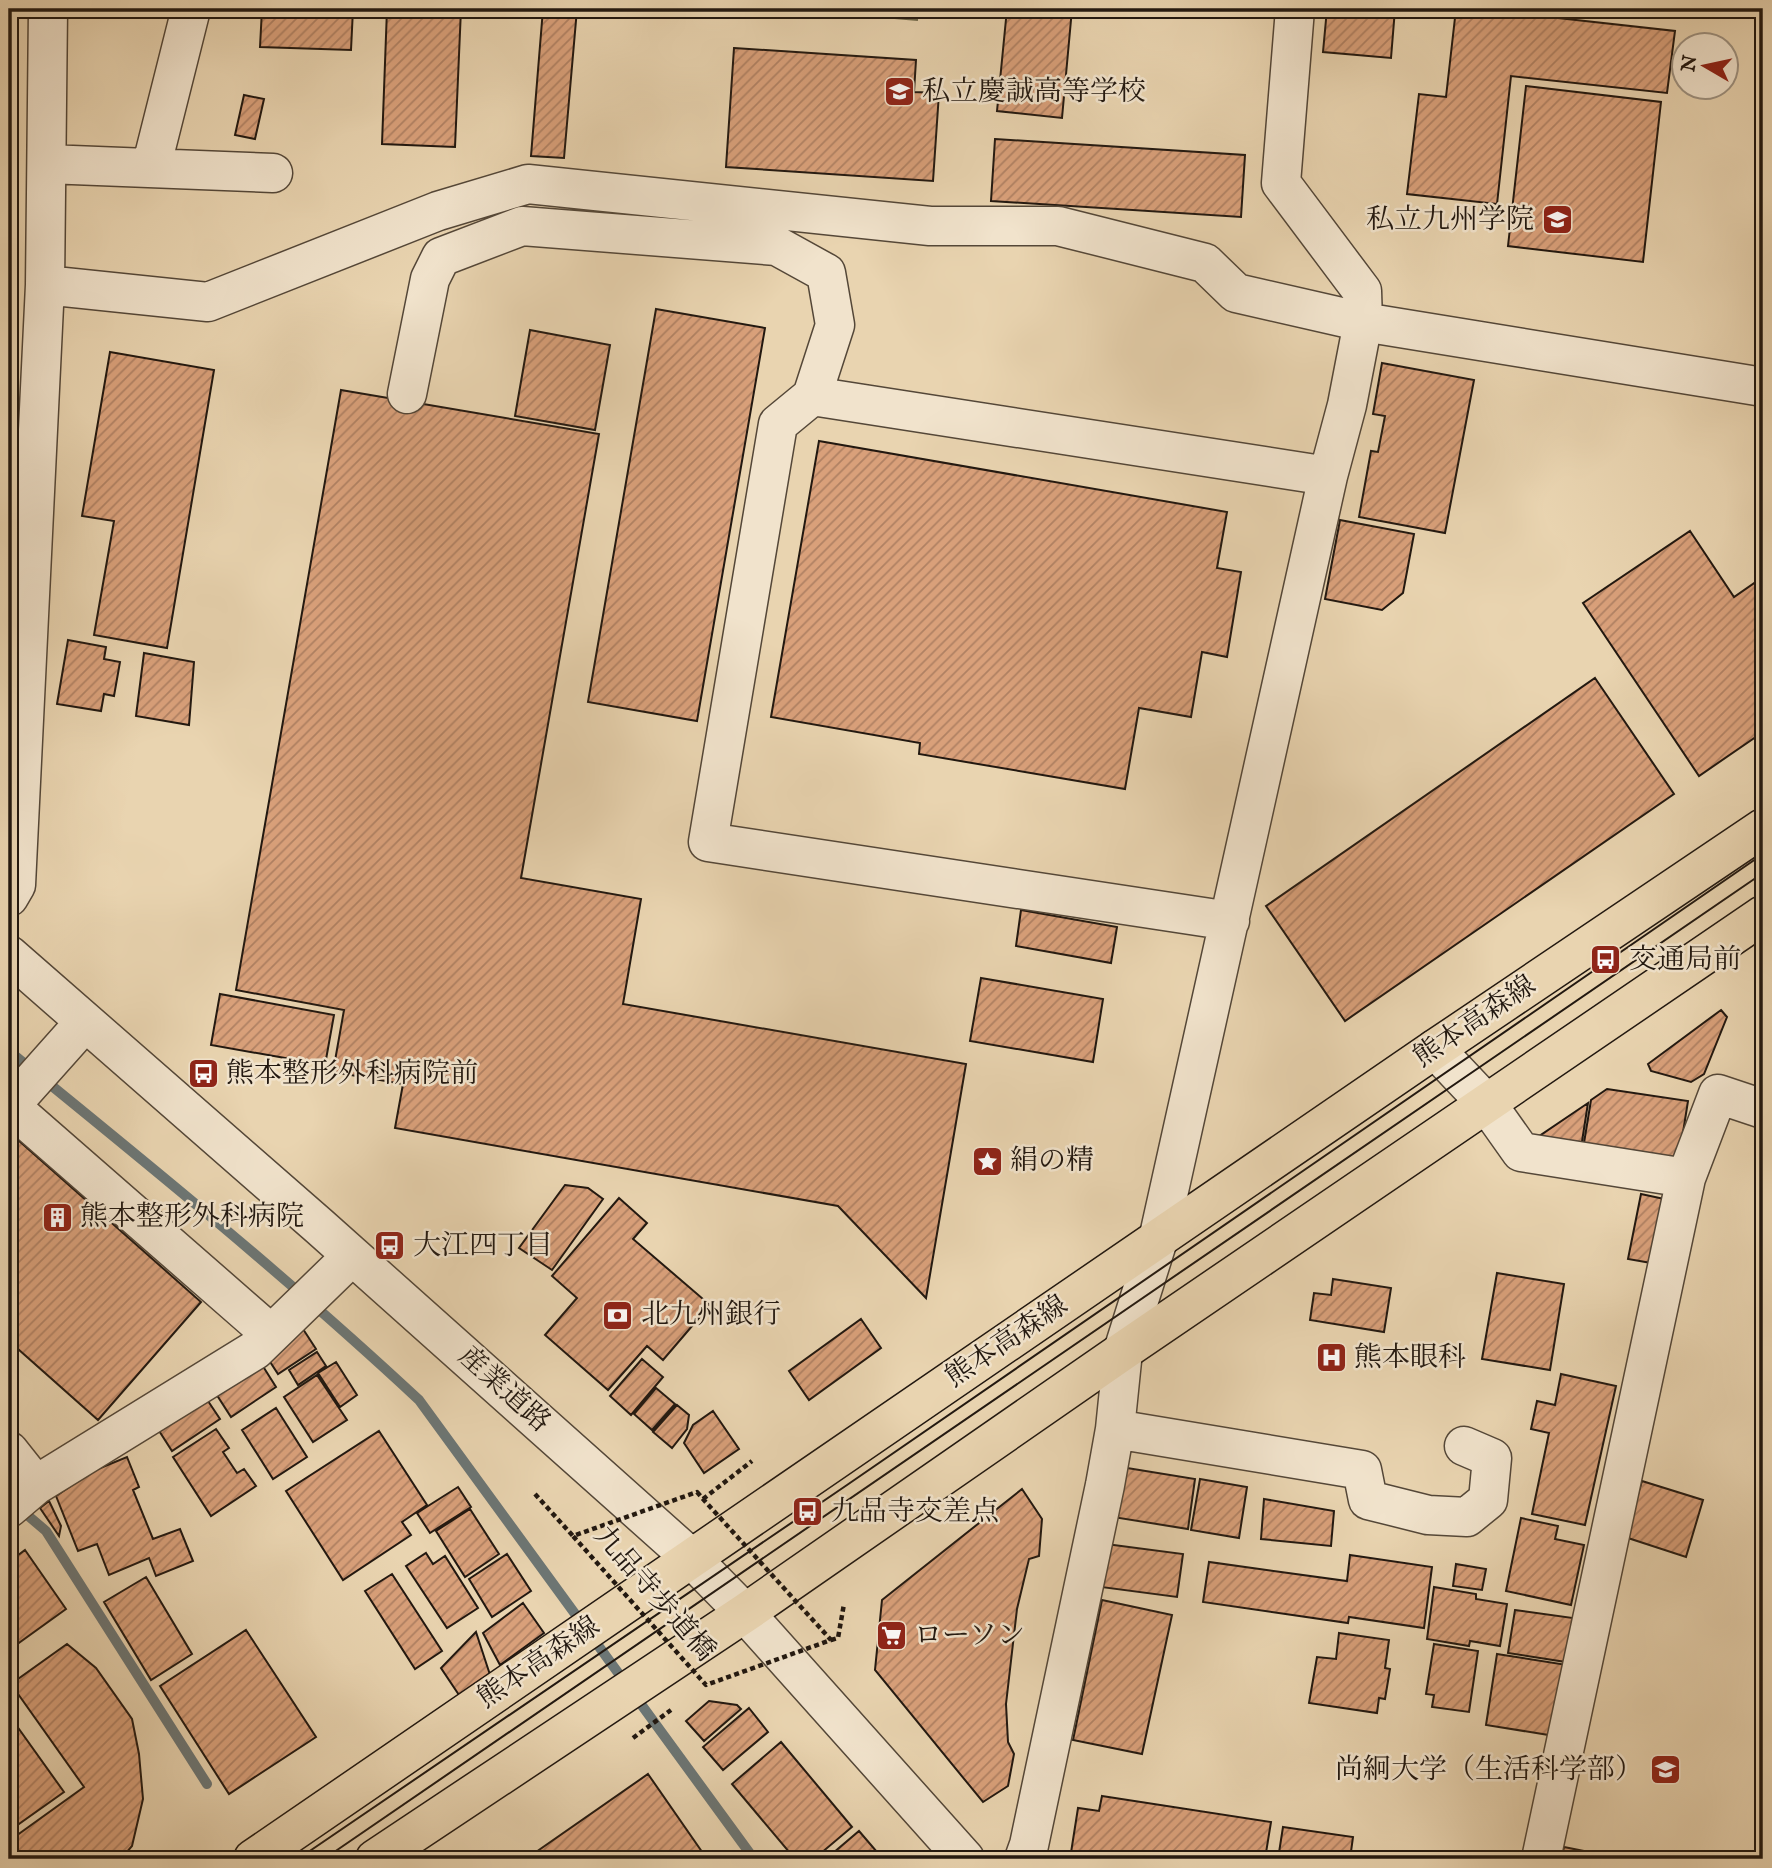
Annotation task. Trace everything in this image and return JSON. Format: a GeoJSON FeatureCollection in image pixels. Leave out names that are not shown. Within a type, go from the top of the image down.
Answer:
{"type":"FeatureCollection","features":[{"type":"Feature","properties":{"kind":"main road","name":"熊本高森線"},"geometry":{"type":"LineString","coordinates":[[253,1859],[1435,1049],[1763,828]]}},
{"type":"Feature","properties":{"kind":"main road"},"geometry":{"type":"LineString","coordinates":[[375,1859],[745,1613],[1123,1351],[1763,915]]}},
{"type":"Feature","properties":{"kind":"street"},"geometry":{"type":"LineString","coordinates":[[9,897],[16,885],[45,285],[48,9]]}},
{"type":"Feature","properties":{"kind":"street"},"geometry":{"type":"LineString","coordinates":[[150,168],[191,9]]}},
{"type":"Feature","properties":{"kind":"street"},"geometry":{"type":"LineString","coordinates":[[1024,1859],[1032,1832],[1115,1429],[1123,1351],[1158,1240],[1328,476],[1347,405],[1363,322],[1362,291],[1282,183],[1295,9]]}},
{"type":"Feature","properties":{"kind":"street"},"geometry":{"type":"LineString","coordinates":[[47,164],[273,173]]}},
{"type":"Feature","properties":{"kind":"street"},"geometry":{"type":"LineString","coordinates":[[45,285],[208,302],[438,211],[528,184],[930,226],[1058,226],[1205,263],[1236,293],[1363,322],[1763,387]]}},
{"type":"Feature","properties":{"kind":"street"},"geometry":{"type":"LineString","coordinates":[[407,394],[430,279],[441,257],[522,226],[777,246],[826,273],[835,325],[812,396],[779,424],[708,842],[1230,921]]}},
{"type":"Feature","properties":{"kind":"street"},"geometry":{"type":"LineString","coordinates":[[812,396],[1328,476]]}},
{"type":"Feature","properties":{"kind":"street","name":"産業道路"},"geometry":{"type":"LineString","coordinates":[[9,956],[691,1558],[745,1613],[965,1859]]}},
{"type":"Feature","properties":{"kind":"street"},"geometry":{"type":"LineString","coordinates":[[76,1032],[9,1105],[271,1334]]}},
{"type":"Feature","properties":{"kind":"street"},"geometry":{"type":"LineString","coordinates":[[1435,1049],[1487,1104],[1521,1152],[1686,1178]]}},
{"type":"Feature","properties":{"kind":"street"},"geometry":{"type":"LineString","coordinates":[[1541,1859],[1686,1178],[1718,1094],[1763,1109]]}},
{"type":"Feature","properties":{"kind":"street"},"geometry":{"type":"LineString","coordinates":[[9,1451],[25,1494],[255,1350],[352,1256]]}},
{"type":"Feature","properties":{"kind":"street"},"geometry":{"type":"LineString","coordinates":[[1115,1429],[1362,1470],[1368,1500],[1428,1515],[1467,1517],[1488,1500],[1492,1458],[1464,1446]]}},
{"type":"Feature","properties":{"kind":"path"},"geometry":{"type":"LineString","coordinates":[[752,1461],[702,1499],[831,1640],[838,1638],[844,1605]]}},
{"type":"Feature","properties":{"kind":"path","name":"九品寺歩道橋"},"geometry":{"type":"LineString","coordinates":[[702,1499],[696,1492],[573,1536],[706,1685],[831,1640]]}},
{"type":"Feature","properties":{"kind":"path"},"geometry":{"type":"LineString","coordinates":[[535,1494],[573,1536]]}},
{"type":"Feature","properties":{"kind":"shaded area"},"geometry":{"type":"Polygon","coordinates":[[[788,9],[918,9],[917,20],[788,9]]]}},
{"type":"Feature","properties":{"kind":"building"},"geometry":{"type":"Polygon","coordinates":[[[262,9],[353,9],[351,50],[260,47],[262,9]]]}},
{"type":"Feature","properties":{"kind":"building"},"geometry":{"type":"Polygon","coordinates":[[[387,9],[461,9],[455,147],[382,144],[387,9]]]}},
{"type":"Feature","properties":{"kind":"building"},"geometry":{"type":"Polygon","coordinates":[[[543,9],[577,9],[564,158],[531,156],[543,9]]]}},
{"type":"Feature","properties":{"kind":"building"},"geometry":{"type":"Polygon","coordinates":[[[1007,9],[1072,9],[1062,118],[997,111],[1007,9]]]}},
{"type":"Feature","properties":{"kind":"building"},"geometry":{"type":"Polygon","coordinates":[[[1327,9],[1395,9],[1391,58],[1323,52],[1327,9]]]}},
{"type":"Feature","properties":{"kind":"building"},"geometry":{"type":"Polygon","coordinates":[[[1456,9],[1478,9],[1675,31],[1670,32],[1667,93],[1511,76],[1497,204],[1407,194],[1419,94],[1446,97],[1456,9]]]}},
{"type":"Feature","properties":{"kind":"building"},"geometry":{"type":"Polygon","coordinates":[[[734,48],[916,60],[914,92],[939,93],[933,181],[726,167],[734,48]]]}},
{"type":"Feature","properties":{"kind":"building"},"geometry":{"type":"Polygon","coordinates":[[[1526,86],[1661,102],[1643,262],[1508,246],[1526,86]]]}},
{"type":"Feature","properties":{"kind":"building"},"geometry":{"type":"Polygon","coordinates":[[[244,95],[264,99],[255,139],[235,135],[244,95]]]}},
{"type":"Feature","properties":{"kind":"building"},"geometry":{"type":"Polygon","coordinates":[[[995,139],[1245,155],[1241,217],[991,201],[995,139]]]}},
{"type":"Feature","properties":{"kind":"building"},"geometry":{"type":"Polygon","coordinates":[[[656,309],[765,328],[697,721],[588,702],[656,309]]]}},
{"type":"Feature","properties":{"kind":"building"},"geometry":{"type":"Polygon","coordinates":[[[530,330],[610,345],[595,430],[515,416],[530,330]]]}},
{"type":"Feature","properties":{"kind":"building"},"geometry":{"type":"Polygon","coordinates":[[[110,352],[214,370],[167,648],[94,635],[114,521],[82,516],[110,352]]]}},
{"type":"Feature","properties":{"kind":"building"},"geometry":{"type":"Polygon","coordinates":[[[1382,363],[1474,380],[1445,533],[1359,517],[1371,451],[1378,452],[1385,416],[1373,414],[1382,363]]]}},
{"type":"Feature","properties":{"kind":"building"},"geometry":{"type":"Polygon","coordinates":[[[341,390],[599,434],[521,878],[641,899],[623,1004],[966,1064],[926,1298],[838,1206],[395,1128],[403,1084],[333,1072],[344,1010],[236,990],[341,390]]]}},
{"type":"Feature","properties":{"kind":"building"},"geometry":{"type":"Polygon","coordinates":[[[819,441],[1227,512],[1217,568],[1241,572],[1227,657],[1202,652],[1191,717],[1139,708],[1125,789],[919,754],[920,743],[771,717],[819,441]]]}},
{"type":"Feature","properties":{"kind":"building"},"geometry":{"type":"Polygon","coordinates":[[[1340,520],[1414,534],[1403,593],[1382,610],[1325,599],[1340,520]]]}},
{"type":"Feature","properties":{"kind":"building"},"geometry":{"type":"Polygon","coordinates":[[[1690,531],[1734,597],[1763,577],[1763,732],[1699,776],[1583,603],[1690,531]]]}},
{"type":"Feature","properties":{"kind":"building"},"geometry":{"type":"Polygon","coordinates":[[[68,640],[106,647],[104,659],[120,662],[114,696],[104,694],[101,711],[57,704],[68,640]]]}},
{"type":"Feature","properties":{"kind":"building"},"geometry":{"type":"Polygon","coordinates":[[[144,653],[194,662],[189,725],[136,716],[144,653]]]}},
{"type":"Feature","properties":{"kind":"building"},"geometry":{"type":"Polygon","coordinates":[[[144,653],[194,662],[189,725],[136,716],[144,653]]]}},
{"type":"Feature","properties":{"kind":"building"},"geometry":{"type":"Polygon","coordinates":[[[1595,678],[1674,794],[1345,1021],[1266,906],[1595,678]]]}},
{"type":"Feature","properties":{"kind":"building"},"geometry":{"type":"Polygon","coordinates":[[[1021,910],[1117,927],[1111,963],[1016,946],[1021,910]]]}},
{"type":"Feature","properties":{"kind":"building"},"geometry":{"type":"Polygon","coordinates":[[[981,978],[1103,999],[1093,1062],[970,1041],[981,978]]]}},
{"type":"Feature","properties":{"kind":"building"},"geometry":{"type":"Polygon","coordinates":[[[220,994],[334,1015],[325,1065],[211,1045],[220,994]]]}},
{"type":"Feature","properties":{"kind":"building"},"geometry":{"type":"Polygon","coordinates":[[[1721,1010],[1727,1017],[1704,1074],[1691,1082],[1651,1071],[1648,1064],[1721,1010]]]}},
{"type":"Feature","properties":{"kind":"building"},"geometry":{"type":"Polygon","coordinates":[[[1607,1089],[1688,1101],[1678,1164],[1583,1149],[1591,1100],[1607,1089]]]}},
{"type":"Feature","properties":{"kind":"building"},"geometry":{"type":"Polygon","coordinates":[[[1588,1103],[1581,1148],[1532,1141],[1588,1103]]]}},
{"type":"Feature","properties":{"kind":"building","name":"熊本整形外科病院"},"geometry":{"type":"Polygon","coordinates":[[[9,1132],[201,1302],[98,1420],[9,1341],[9,1132]]]}},
{"type":"Feature","properties":{"kind":"building"},"geometry":{"type":"Polygon","coordinates":[[[565,1185],[588,1188],[603,1199],[552,1270],[519,1248],[565,1185]]]}},
{"type":"Feature","properties":{"kind":"building"},"geometry":{"type":"Polygon","coordinates":[[[1641,1194],[1669,1200],[1657,1264],[1628,1259],[1641,1194]]]}},
{"type":"Feature","properties":{"kind":"building"},"geometry":{"type":"Polygon","coordinates":[[[619,1198],[647,1223],[633,1239],[710,1305],[663,1360],[647,1346],[608,1390],[545,1335],[577,1298],[552,1276],[619,1198]]]}},
{"type":"Feature","properties":{"kind":"building"},"geometry":{"type":"Polygon","coordinates":[[[1497,1273],[1564,1284],[1550,1370],[1482,1359],[1497,1273]]]}},
{"type":"Feature","properties":{"kind":"building"},"geometry":{"type":"Polygon","coordinates":[[[1333,1279],[1391,1288],[1384,1332],[1310,1320],[1314,1293],[1331,1295],[1333,1279]]]}},
{"type":"Feature","properties":{"kind":"building"},"geometry":{"type":"Polygon","coordinates":[[[861,1319],[881,1348],[809,1400],[789,1371],[861,1319]]]}},
{"type":"Feature","properties":{"kind":"building"},"geometry":{"type":"Polygon","coordinates":[[[303,1329],[316,1349],[278,1374],[265,1354],[303,1329]]]}},
{"type":"Feature","properties":{"kind":"building"},"geometry":{"type":"Polygon","coordinates":[[[317,1352],[326,1366],[298,1385],[289,1370],[317,1352]]]}},
{"type":"Feature","properties":{"kind":"building"},"geometry":{"type":"Polygon","coordinates":[[[642,1359],[663,1377],[631,1415],[610,1396],[642,1359]]]}},
{"type":"Feature","properties":{"kind":"building"},"geometry":{"type":"Polygon","coordinates":[[[259,1360],[276,1387],[231,1417],[213,1389],[259,1360]]]}},
{"type":"Feature","properties":{"kind":"building"},"geometry":{"type":"Polygon","coordinates":[[[336,1362],[357,1395],[340,1407],[318,1373],[336,1362]]]}},
{"type":"Feature","properties":{"kind":"building"},"geometry":{"type":"Polygon","coordinates":[[[1561,1374],[1616,1386],[1585,1525],[1532,1514],[1549,1433],[1531,1429],[1537,1401],[1555,1405],[1561,1374]]]}},
{"type":"Feature","properties":{"kind":"building"},"geometry":{"type":"Polygon","coordinates":[[[317,1375],[347,1420],[313,1442],[284,1397],[317,1375]]]}},
{"type":"Feature","properties":{"kind":"building"},"geometry":{"type":"Polygon","coordinates":[[[656,1388],[675,1404],[652,1430],[634,1414],[656,1388]]]}},
{"type":"Feature","properties":{"kind":"building"},"geometry":{"type":"Polygon","coordinates":[[[204,1395],[220,1419],[172,1451],[156,1426],[204,1395]]]}},
{"type":"Feature","properties":{"kind":"building"},"geometry":{"type":"Polygon","coordinates":[[[677,1405],[689,1415],[687,1429],[672,1448],[653,1432],[677,1405]]]}},
{"type":"Feature","properties":{"kind":"building"},"geometry":{"type":"Polygon","coordinates":[[[276,1408],[307,1457],[273,1479],[242,1430],[276,1408]]]}},
{"type":"Feature","properties":{"kind":"building"},"geometry":{"type":"Polygon","coordinates":[[[713,1411],[739,1449],[704,1473],[684,1443],[693,1425],[713,1411]]]}},
{"type":"Feature","properties":{"kind":"building"},"geometry":{"type":"Polygon","coordinates":[[[216,1429],[229,1448],[223,1452],[237,1473],[244,1469],[256,1486],[211,1516],[173,1457],[216,1429]]]}},
{"type":"Feature","properties":{"kind":"building"},"geometry":{"type":"Polygon","coordinates":[[[379,1431],[427,1505],[402,1522],[411,1535],[343,1580],[286,1491],[379,1431]]]}},
{"type":"Feature","properties":{"kind":"building"},"geometry":{"type":"Polygon","coordinates":[[[127,1457],[139,1487],[133,1490],[153,1539],[180,1529],[193,1561],[156,1576],[149,1558],[109,1575],[97,1544],[78,1551],[56,1496],[93,1471],[127,1457]]]}},
{"type":"Feature","properties":{"kind":"building"},"geometry":{"type":"Polygon","coordinates":[[[1121,1467],[1195,1479],[1188,1529],[1113,1517],[1121,1467]]]}},
{"type":"Feature","properties":{"kind":"building"},"geometry":{"type":"Polygon","coordinates":[[[1200,1479],[1247,1487],[1239,1538],[1191,1530],[1200,1479]]]}},
{"type":"Feature","properties":{"kind":"building"},"geometry":{"type":"Polygon","coordinates":[[[1642,1481],[1703,1500],[1686,1557],[1625,1537],[1642,1481]]]}},
{"type":"Feature","properties":{"kind":"building"},"geometry":{"type":"Polygon","coordinates":[[[458,1487],[471,1507],[430,1533],[417,1513],[458,1487]]]}},
{"type":"Feature","properties":{"kind":"building"},"geometry":{"type":"Polygon","coordinates":[[[1022,1489],[1042,1519],[1039,1556],[1029,1559],[1017,1609],[1006,1704],[1008,1742],[1014,1754],[1008,1786],[983,1802],[875,1670],[882,1600],[1022,1489]]]}},
{"type":"Feature","properties":{"kind":"building"},"geometry":{"type":"Polygon","coordinates":[[[1264,1499],[1334,1511],[1331,1546],[1261,1539],[1264,1499]]]}},
{"type":"Feature","properties":{"kind":"building"},"geometry":{"type":"Polygon","coordinates":[[[49,1501],[61,1526],[59,1536],[40,1508],[49,1501]]]}},
{"type":"Feature","properties":{"kind":"building"},"geometry":{"type":"Polygon","coordinates":[[[470,1509],[499,1554],[465,1577],[436,1531],[470,1509]]]}},
{"type":"Feature","properties":{"kind":"building"},"geometry":{"type":"Polygon","coordinates":[[[1521,1518],[1558,1526],[1555,1539],[1584,1545],[1571,1605],[1506,1591],[1521,1518]]]}},
{"type":"Feature","properties":{"kind":"building"},"geometry":{"type":"Polygon","coordinates":[[[1106,1544],[1183,1554],[1177,1597],[1101,1587],[1106,1544]]]}},
{"type":"Feature","properties":{"kind":"building"},"geometry":{"type":"Polygon","coordinates":[[[25,1550],[66,1609],[9,1650],[9,1562],[25,1550]]]}},
{"type":"Feature","properties":{"kind":"building"},"geometry":{"type":"Polygon","coordinates":[[[426,1553],[433,1564],[445,1556],[478,1608],[447,1628],[406,1566],[426,1553]]]}},
{"type":"Feature","properties":{"kind":"building"},"geometry":{"type":"Polygon","coordinates":[[[507,1554],[531,1591],[492,1617],[469,1579],[507,1554]]]}},
{"type":"Feature","properties":{"kind":"building"},"geometry":{"type":"Polygon","coordinates":[[[1350,1555],[1432,1567],[1424,1628],[1349,1617],[1348,1623],[1203,1602],[1209,1562],[1347,1581],[1350,1555]]]}},
{"type":"Feature","properties":{"kind":"building"},"geometry":{"type":"Polygon","coordinates":[[[1456,1564],[1486,1569],[1482,1590],[1453,1586],[1456,1564]]]}},
{"type":"Feature","properties":{"kind":"building"},"geometry":{"type":"Polygon","coordinates":[[[392,1574],[442,1651],[415,1669],[365,1591],[392,1574]]]}},
{"type":"Feature","properties":{"kind":"building"},"geometry":{"type":"Polygon","coordinates":[[[146,1577],[192,1654],[151,1680],[104,1602],[146,1577]]]}},
{"type":"Feature","properties":{"kind":"building"},"geometry":{"type":"Polygon","coordinates":[[[1434,1587],[1476,1594],[1476,1599],[1507,1604],[1500,1646],[1470,1641],[1469,1646],[1427,1639],[1434,1587]]]}},
{"type":"Feature","properties":{"kind":"building"},"geometry":{"type":"Polygon","coordinates":[[[1102,1600],[1172,1615],[1142,1754],[1073,1740],[1102,1600]]]}},
{"type":"Feature","properties":{"kind":"building"},"geometry":{"type":"Polygon","coordinates":[[[523,1603],[544,1633],[500,1665],[483,1633],[523,1603]]]}},
{"type":"Feature","properties":{"kind":"building"},"geometry":{"type":"Polygon","coordinates":[[[1515,1610],[1573,1618],[1566,1662],[1508,1653],[1515,1610]]]}},
{"type":"Feature","properties":{"kind":"building"},"geometry":{"type":"Polygon","coordinates":[[[246,1630],[316,1737],[229,1794],[160,1686],[246,1630]]]}},
{"type":"Feature","properties":{"kind":"building"},"geometry":{"type":"Polygon","coordinates":[[[476,1632],[493,1684],[463,1701],[441,1668],[476,1632]]]}},
{"type":"Feature","properties":{"kind":"building"},"geometry":{"type":"Polygon","coordinates":[[[1339,1633],[1389,1640],[1385,1668],[1390,1669],[1385,1699],[1379,1698],[1377,1713],[1309,1703],[1317,1657],[1336,1659],[1339,1633]]]}},
{"type":"Feature","properties":{"kind":"building"},"geometry":{"type":"Polygon","coordinates":[[[67,1644],[96,1668],[132,1719],[139,1754],[143,1799],[132,1846],[121,1859],[9,1859],[9,1841],[84,1787],[11,1684],[67,1644]]]}},
{"type":"Feature","properties":{"kind":"building"},"geometry":{"type":"Polygon","coordinates":[[[1434,1644],[1478,1651],[1469,1712],[1432,1707],[1434,1695],[1426,1694],[1434,1644]]]}},
{"type":"Feature","properties":{"kind":"building"},"geometry":{"type":"Polygon","coordinates":[[[1497,1654],[1567,1665],[1555,1736],[1486,1725],[1497,1654]]]}},
{"type":"Feature","properties":{"kind":"building"},"geometry":{"type":"Polygon","coordinates":[[[709,1701],[737,1705],[741,1709],[704,1741],[686,1721],[709,1701]]]}},
{"type":"Feature","properties":{"kind":"building"},"geometry":{"type":"Polygon","coordinates":[[[749,1708],[768,1732],[723,1770],[703,1747],[749,1708]]]}},
{"type":"Feature","properties":{"kind":"building"},"geometry":{"type":"Polygon","coordinates":[[[9,1715],[64,1792],[9,1831],[9,1715]]]}},
{"type":"Feature","properties":{"kind":"building"},"geometry":{"type":"Polygon","coordinates":[[[781,1742],[852,1827],[814,1859],[795,1859],[732,1784],[781,1742]]]}},
{"type":"Feature","properties":{"kind":"building"},"geometry":{"type":"Polygon","coordinates":[[[648,1774],[707,1859],[526,1859],[648,1774]]]}},
{"type":"Feature","properties":{"kind":"building"},"geometry":{"type":"Polygon","coordinates":[[[1102,1796],[1271,1822],[1265,1859],[1070,1859],[1078,1808],[1099,1811],[1102,1796]]]}},
{"type":"Feature","properties":{"kind":"building"},"geometry":{"type":"Polygon","coordinates":[[[1283,1827],[1353,1837],[1350,1859],[1278,1859],[1283,1827]]]}},
{"type":"Feature","properties":{"kind":"building"},"geometry":{"type":"Polygon","coordinates":[[[859,1831],[883,1859],[826,1859],[859,1831]]]}},
{"type":"Feature","properties":{"kind":"building"},"geometry":{"type":"Polygon","coordinates":[[[1564,1847],[1624,1859],[1561,1859],[1564,1847]]]}},
{"type":"Feature","properties":{"kind":"waterway"},"geometry":{"type":"LineString","coordinates":[[9,1051],[268,1265],[419,1400],[754,1859]]}},
{"type":"Feature","properties":{"kind":"waterway"},"geometry":{"type":"LineString","coordinates":[[19,1508],[46,1531],[207,1784]]}},
{"type":"Feature","properties":{"kind":"tram line"},"geometry":{"type":"LineString","coordinates":[[298,1859],[847,1485],[1763,854]]}},
{"type":"Feature","properties":{"kind":"tram line"},"geometry":{"type":"LineString","coordinates":[[324,1859],[1763,873]]}},
{"type":"Feature","properties":{"kind":"place","name":"私立慶誠高等学校"},"geometry":{"type":"Point","coordinates":[899,92]}},
{"type":"Feature","properties":{"kind":"place","name":"私立九州学院"},"geometry":{"type":"Point","coordinates":[1557,220]}},
{"type":"Feature","properties":{"kind":"place","name":"交通局前"},"geometry":{"type":"Point","coordinates":[1606,960]}},
{"type":"Feature","properties":{"kind":"place","name":"熊本整形外科病院前"},"geometry":{"type":"Point","coordinates":[203,1074]}},
{"type":"Feature","properties":{"kind":"place","name":"絹の精"},"geometry":{"type":"Point","coordinates":[987,1161]}},
{"type":"Feature","properties":{"kind":"place","name":"熊本整形外科病院"},"geometry":{"type":"Point","coordinates":[57,1217]}},
{"type":"Feature","properties":{"kind":"place","name":"大江四丁目"},"geometry":{"type":"Point","coordinates":[390,1246]}},
{"type":"Feature","properties":{"kind":"place","name":"北九州銀行"},"geometry":{"type":"Point","coordinates":[618,1315]}},
{"type":"Feature","properties":{"kind":"place","name":"熊本眼科"},"geometry":{"type":"Point","coordinates":[1331,1358]}},
{"type":"Feature","properties":{"kind":"place","name":"九品寺交差点"},"geometry":{"type":"Point","coordinates":[808,1512]}},
{"type":"Feature","properties":{"kind":"place","name":"ローソン"},"geometry":{"type":"Point","coordinates":[891,1636]}},
{"type":"Feature","properties":{"kind":"place","name":"尚絅大学（生活科学部）"},"geometry":{"type":"Point","coordinates":[1666,1770]}}]}
